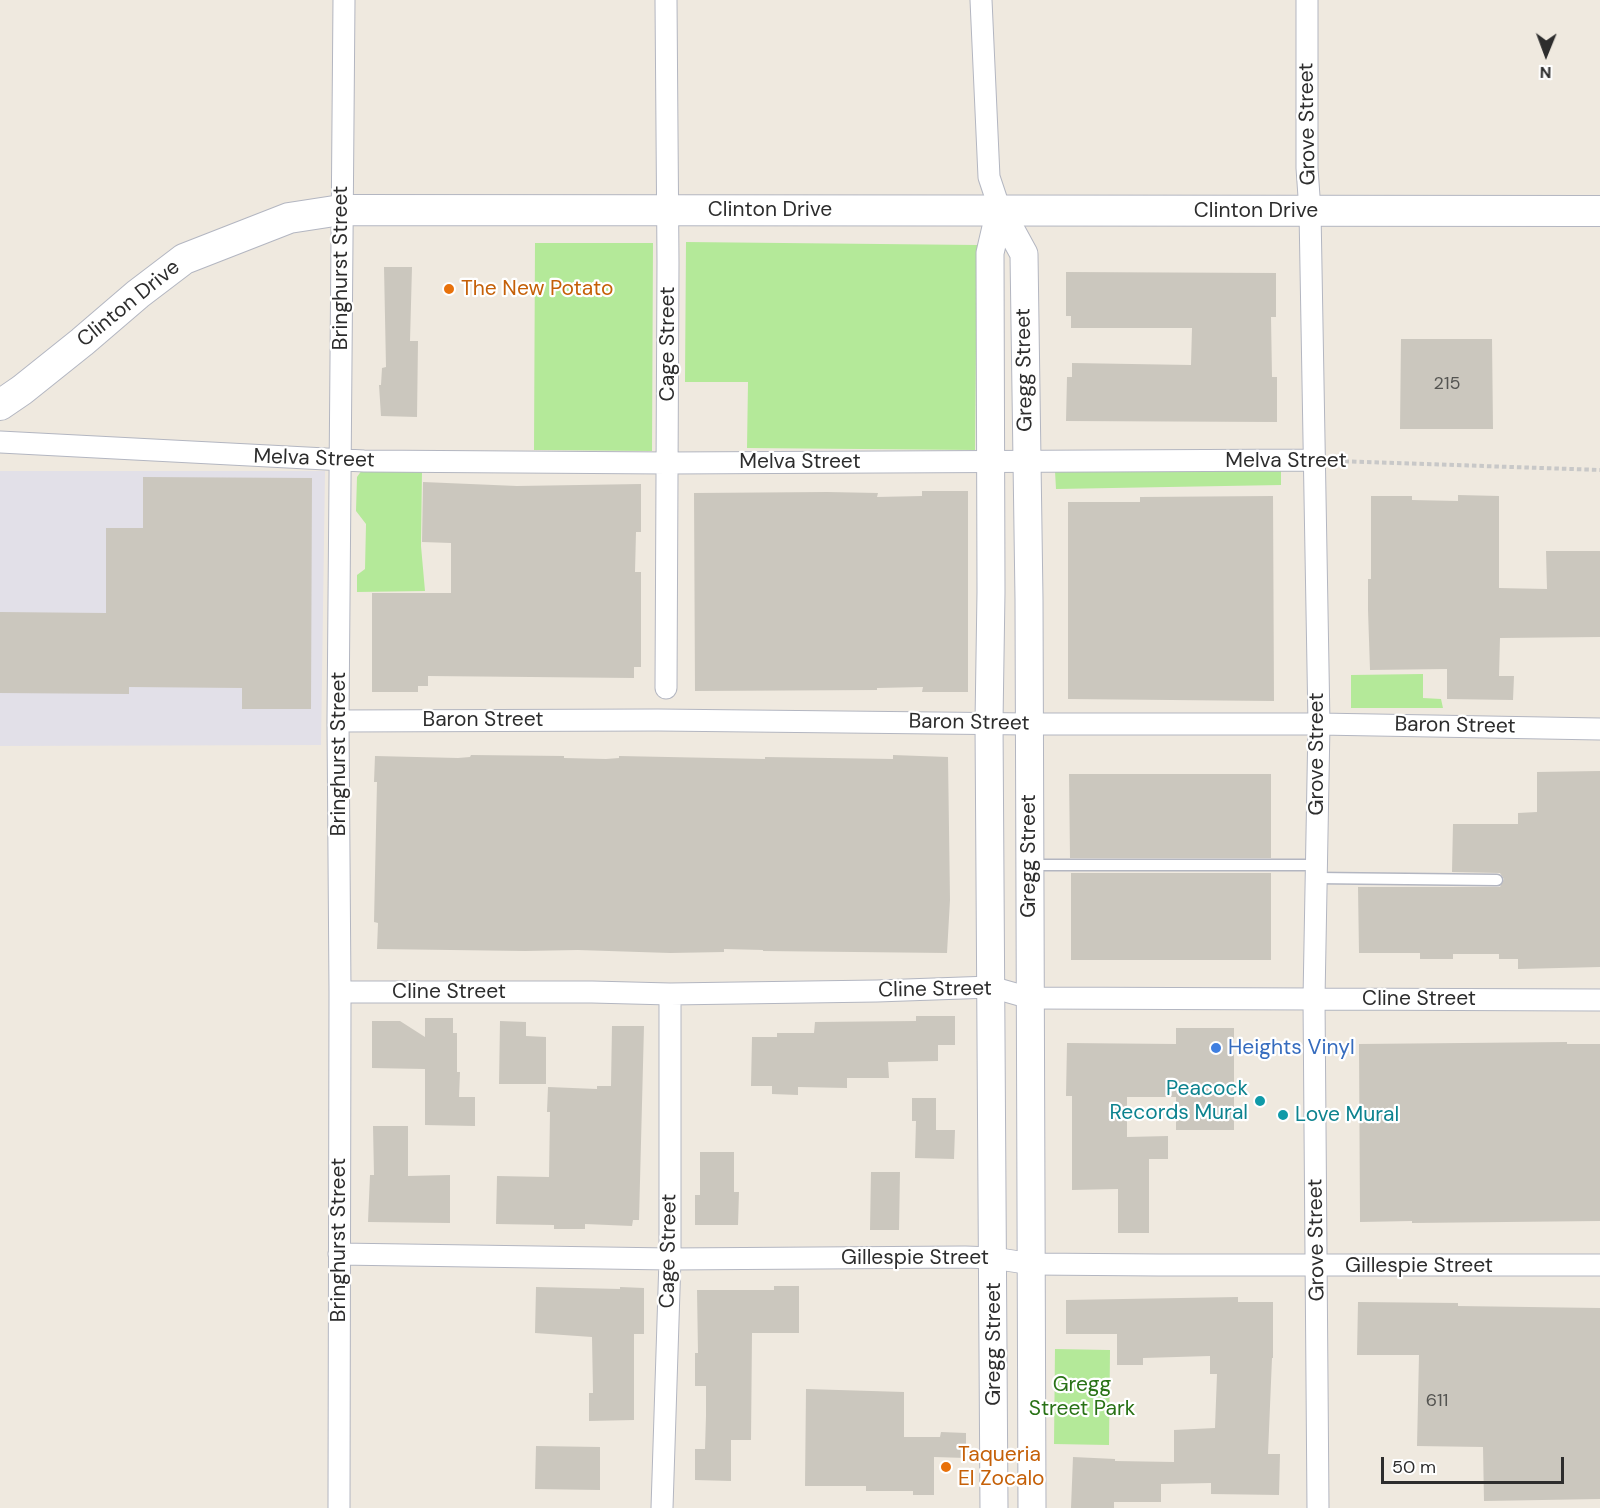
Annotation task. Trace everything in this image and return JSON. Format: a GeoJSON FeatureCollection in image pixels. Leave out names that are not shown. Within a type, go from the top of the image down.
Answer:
{"type":"FeatureCollection","features":[{"type":"Feature","properties":{"kind":"main road","name":"Clinton Drive"},"geometry":{"type":"LineString","coordinates":[[0,405],[184,259],[289,218],[341,210],[1600,211]]}},
{"type":"Feature","properties":{"kind":"street","name":"Bringhurst Street"},"geometry":{"type":"LineString","coordinates":[[339,1508],[338,721],[344,0]]}},
{"type":"Feature","properties":{"kind":"street","name":"Cage Street"},"geometry":{"type":"LineString","coordinates":[[666,0],[666,688]]}},
{"type":"Feature","properties":{"kind":"street","name":"Gregg Street"},"geometry":{"type":"LineString","coordinates":[[981,0],[989,177],[1000,210],[1024,254],[1029,599],[1032,1508]]}},
{"type":"Feature","properties":{"kind":"street","name":"Grove Street"},"geometry":{"type":"LineString","coordinates":[[1307,0],[1307,168],[1310,211],[1319,724],[1314,999],[1318,1508]]}},
{"type":"Feature","properties":{"kind":"street","name":"Gregg Street"},"geometry":{"type":"LineString","coordinates":[[994,1508],[989,461],[990,253],[1000,210]]}},
{"type":"Feature","properties":{"kind":"street","name":"Melva Street"},"geometry":{"type":"LineString","coordinates":[[0,442],[340,461],[667,463],[1314,460]]}},
{"type":"Feature","properties":{"kind":"street","name":"Baron Street"},"geometry":{"type":"LineString","coordinates":[[338,721],[670,720],[1319,724],[1600,729]]}},
{"type":"Feature","properties":{"kind":"street","name":"Cline Street"},"geometry":{"type":"LineString","coordinates":[[340,992],[670,994],[991,987],[1030,998],[1600,1000]]}},
{"type":"Feature","properties":{"kind":"street","name":"Cage Street"},"geometry":{"type":"LineString","coordinates":[[662,1508],[670,1259],[670,994]]}},
{"type":"Feature","properties":{"kind":"street","name":"Gillespie Street"},"geometry":{"type":"LineString","coordinates":[[339,1254],[670,1259],[993,1258],[1032,1264],[1600,1265]]}},
{"type":"Feature","properties":{"kind":"lane"},"geometry":{"type":"LineString","coordinates":[[1030,865],[1316,872],[1497,880]]}},
{"type":"Feature","properties":{"kind":"path","name":"Melva Street"},"geometry":{"type":"LineString","coordinates":[[1314,460],[1600,470]]}},
{"type":"Feature","properties":{"kind":"shaded area"},"geometry":{"type":"Polygon","coordinates":[[[0,471],[325,471],[321,745],[0,746],[0,471]]]}},
{"type":"Feature","properties":{"kind":"green space"},"geometry":{"type":"Polygon","coordinates":[[[686,242],[977,245],[975,450],[747,448],[748,382],[685,382],[686,242]]]}},
{"type":"Feature","properties":{"kind":"green space"},"geometry":{"type":"Polygon","coordinates":[[[535,243],[653,243],[652,451],[534,450],[535,243]]]}},
{"type":"Feature","properties":{"kind":"green space"},"geometry":{"type":"Polygon","coordinates":[[[1281,466],[1281,485],[1056,489],[1055,471],[1281,466]]]}},
{"type":"Feature","properties":{"kind":"green space"},"geometry":{"type":"Polygon","coordinates":[[[362,470],[422,470],[421,546],[425,591],[357,592],[357,575],[365,569],[366,524],[356,511],[357,477],[362,470]]]}},
{"type":"Feature","properties":{"kind":"green space"},"geometry":{"type":"Polygon","coordinates":[[[1423,674],[1423,698],[1441,699],[1443,708],[1351,708],[1351,675],[1423,674]]]}},
{"type":"Feature","properties":{"kind":"green space","name":"Gregg Street Park"},"geometry":{"type":"Polygon","coordinates":[[[1055,1349],[1110,1350],[1109,1445],[1054,1444],[1055,1349]]]}},
{"type":"Feature","properties":{"kind":"building"},"geometry":{"type":"Polygon","coordinates":[[[384,267],[412,267],[410,341],[418,341],[417,417],[381,416],[379,385],[381,385],[382,368],[386,367],[384,267]]]}},
{"type":"Feature","properties":{"kind":"building"},"geometry":{"type":"Polygon","coordinates":[[[1066,272],[1276,273],[1276,317],[1271,317],[1272,377],[1277,377],[1277,422],[1066,421],[1067,377],[1072,377],[1072,363],[1191,365],[1192,328],[1071,328],[1071,316],[1066,316],[1066,272]]]}},
{"type":"Feature","properties":{"kind":"building"},"geometry":{"type":"Polygon","coordinates":[[[1401,339],[1492,339],[1493,429],[1400,429],[1401,339]]]}},
{"type":"Feature","properties":{"kind":"building"},"geometry":{"type":"Polygon","coordinates":[[[143,477],[312,478],[311,709],[242,709],[242,688],[129,687],[129,694],[0,693],[0,612],[106,613],[106,528],[143,528],[143,477]]]}},
{"type":"Feature","properties":{"kind":"building"},"geometry":{"type":"Polygon","coordinates":[[[423,482],[517,486],[641,484],[641,532],[636,532],[635,572],[641,572],[641,667],[634,667],[634,678],[428,676],[428,686],[418,686],[418,692],[372,692],[372,593],[451,593],[451,543],[422,542],[423,482]]]}},
{"type":"Feature","properties":{"kind":"building"},"geometry":{"type":"Polygon","coordinates":[[[922,491],[968,491],[968,692],[922,692],[923,687],[877,688],[877,690],[695,691],[694,493],[878,493],[877,497],[922,496],[922,491]]]}},
{"type":"Feature","properties":{"kind":"building"},"geometry":{"type":"Polygon","coordinates":[[[1458,495],[1499,496],[1499,588],[1547,589],[1546,551],[1600,551],[1600,637],[1500,638],[1499,676],[1514,676],[1513,700],[1447,699],[1447,669],[1370,670],[1368,579],[1371,579],[1371,496],[1412,496],[1412,500],[1458,501],[1458,495]]]}},
{"type":"Feature","properties":{"kind":"building"},"geometry":{"type":"Polygon","coordinates":[[[1273,496],[1274,701],[1068,699],[1068,502],[1140,502],[1140,497],[1273,496]]]}},
{"type":"Feature","properties":{"kind":"building"},"geometry":{"type":"Polygon","coordinates":[[[471,755],[606,759],[619,758],[619,756],[765,759],[765,757],[893,759],[893,755],[948,757],[950,900],[947,953],[724,949],[724,952],[670,953],[377,949],[378,923],[374,922],[377,782],[374,782],[375,756],[458,758],[471,755]]]}},
{"type":"Feature","properties":{"kind":"building"},"geometry":{"type":"Polygon","coordinates":[[[1600,771],[1600,967],[1518,969],[1518,959],[1499,959],[1499,954],[1453,954],[1453,959],[1420,959],[1420,953],[1359,953],[1358,887],[1500,887],[1504,879],[1500,873],[1452,872],[1453,824],[1518,824],[1518,813],[1537,812],[1537,772],[1600,771]]]}},
{"type":"Feature","properties":{"kind":"building"},"geometry":{"type":"Polygon","coordinates":[[[1069,774],[1271,774],[1271,858],[1070,858],[1069,774]]]}},
{"type":"Feature","properties":{"kind":"building"},"geometry":{"type":"Polygon","coordinates":[[[1071,873],[1271,873],[1271,960],[1071,960],[1071,873]]]}},
{"type":"Feature","properties":{"kind":"building"},"geometry":{"type":"Polygon","coordinates":[[[916,1016],[955,1016],[955,1045],[938,1045],[938,1061],[888,1062],[889,1078],[847,1078],[847,1088],[798,1087],[798,1095],[772,1094],[772,1086],[751,1086],[752,1037],[777,1037],[777,1033],[814,1033],[815,1022],[916,1021],[916,1016]]]}},
{"type":"Feature","properties":{"kind":"building"},"geometry":{"type":"Polygon","coordinates":[[[425,1018],[453,1018],[453,1033],[457,1033],[457,1072],[460,1072],[459,1097],[475,1097],[475,1126],[425,1125],[425,1069],[372,1068],[372,1021],[400,1021],[425,1037],[425,1018]]]}},
{"type":"Feature","properties":{"kind":"building"},"geometry":{"type":"Polygon","coordinates":[[[500,1021],[526,1022],[526,1036],[546,1037],[546,1084],[499,1084],[500,1021]]]}},
{"type":"Feature","properties":{"kind":"building"},"geometry":{"type":"Polygon","coordinates":[[[612,1026],[644,1026],[639,1220],[633,1220],[632,1226],[585,1224],[585,1229],[554,1229],[554,1225],[496,1224],[497,1176],[549,1177],[548,1087],[597,1089],[597,1086],[611,1086],[612,1026]]]}},
{"type":"Feature","properties":{"kind":"building"},"geometry":{"type":"Polygon","coordinates":[[[1176,1028],[1234,1028],[1234,1130],[1176,1130],[1176,1097],[1127,1097],[1127,1137],[1168,1136],[1168,1159],[1149,1159],[1149,1233],[1118,1233],[1118,1189],[1072,1190],[1072,1096],[1066,1096],[1067,1043],[1176,1044],[1176,1028]]]}},
{"type":"Feature","properties":{"kind":"building"},"geometry":{"type":"Polygon","coordinates":[[[1567,1042],[1567,1044],[1600,1044],[1600,1221],[1360,1222],[1359,1044],[1567,1042]]]}},
{"type":"Feature","properties":{"kind":"building"},"geometry":{"type":"Polygon","coordinates":[[[912,1098],[936,1098],[936,1130],[955,1130],[954,1159],[915,1158],[916,1121],[912,1121],[912,1098]]]}},
{"type":"Feature","properties":{"kind":"building"},"geometry":{"type":"Polygon","coordinates":[[[373,1126],[408,1126],[408,1176],[450,1175],[450,1223],[368,1222],[370,1175],[374,1175],[373,1126]]]}},
{"type":"Feature","properties":{"kind":"building"},"geometry":{"type":"Polygon","coordinates":[[[700,1152],[734,1152],[734,1192],[739,1192],[738,1225],[695,1225],[695,1195],[700,1195],[700,1152]]]}},
{"type":"Feature","properties":{"kind":"building"},"geometry":{"type":"Polygon","coordinates":[[[871,1172],[900,1172],[899,1230],[870,1230],[871,1172]]]}},
{"type":"Feature","properties":{"kind":"building"},"geometry":{"type":"Polygon","coordinates":[[[774,1286],[799,1286],[799,1333],[752,1333],[751,1440],[731,1440],[731,1481],[695,1480],[695,1449],[705,1449],[706,1416],[706,1386],[695,1386],[695,1353],[698,1353],[697,1290],[774,1290],[774,1286]]]}},
{"type":"Feature","properties":{"kind":"building"},"geometry":{"type":"Polygon","coordinates":[[[536,1287],[644,1288],[644,1334],[634,1334],[634,1420],[589,1421],[589,1393],[593,1393],[592,1337],[535,1333],[536,1287]]]}},
{"type":"Feature","properties":{"kind":"building"},"geometry":{"type":"Polygon","coordinates":[[[1238,1297],[1238,1302],[1273,1302],[1273,1358],[1268,1454],[1280,1454],[1279,1495],[1211,1494],[1211,1483],[1161,1484],[1161,1502],[1114,1502],[1114,1508],[1071,1508],[1073,1457],[1115,1459],[1115,1461],[1174,1462],[1174,1430],[1215,1428],[1217,1374],[1210,1374],[1210,1356],[1143,1358],[1143,1365],[1117,1365],[1117,1334],[1066,1334],[1066,1300],[1238,1297]]]}},
{"type":"Feature","properties":{"kind":"building"},"geometry":{"type":"Polygon","coordinates":[[[1358,1302],[1600,1308],[1600,1499],[1484,1501],[1483,1447],[1417,1446],[1419,1355],[1357,1355],[1358,1302]]]}},
{"type":"Feature","properties":{"kind":"building"},"geometry":{"type":"Polygon","coordinates":[[[806,1389],[904,1392],[904,1437],[940,1437],[941,1432],[966,1433],[966,1458],[934,1457],[934,1495],[913,1495],[913,1491],[866,1491],[866,1486],[805,1486],[806,1389]]]}},
{"type":"Feature","properties":{"kind":"building"},"geometry":{"type":"Polygon","coordinates":[[[536,1446],[600,1447],[600,1490],[535,1489],[536,1446]]]}},
{"type":"Feature","properties":{"kind":"place","name":"The New Potato"},"geometry":{"type":"Point","coordinates":[449,289]}},
{"type":"Feature","properties":{"kind":"place","name":"Heights Vinyl"},"geometry":{"type":"Point","coordinates":[1216,1048]}},
{"type":"Feature","properties":{"kind":"place","name":"Peacock Records Mural"},"geometry":{"type":"Point","coordinates":[1260,1101]}},
{"type":"Feature","properties":{"kind":"place","name":"Love Mural"},"geometry":{"type":"Point","coordinates":[1283,1115]}},
{"type":"Feature","properties":{"kind":"place","name":"Taqueria El Zocalo"},"geometry":{"type":"Point","coordinates":[946,1467]}}]}
